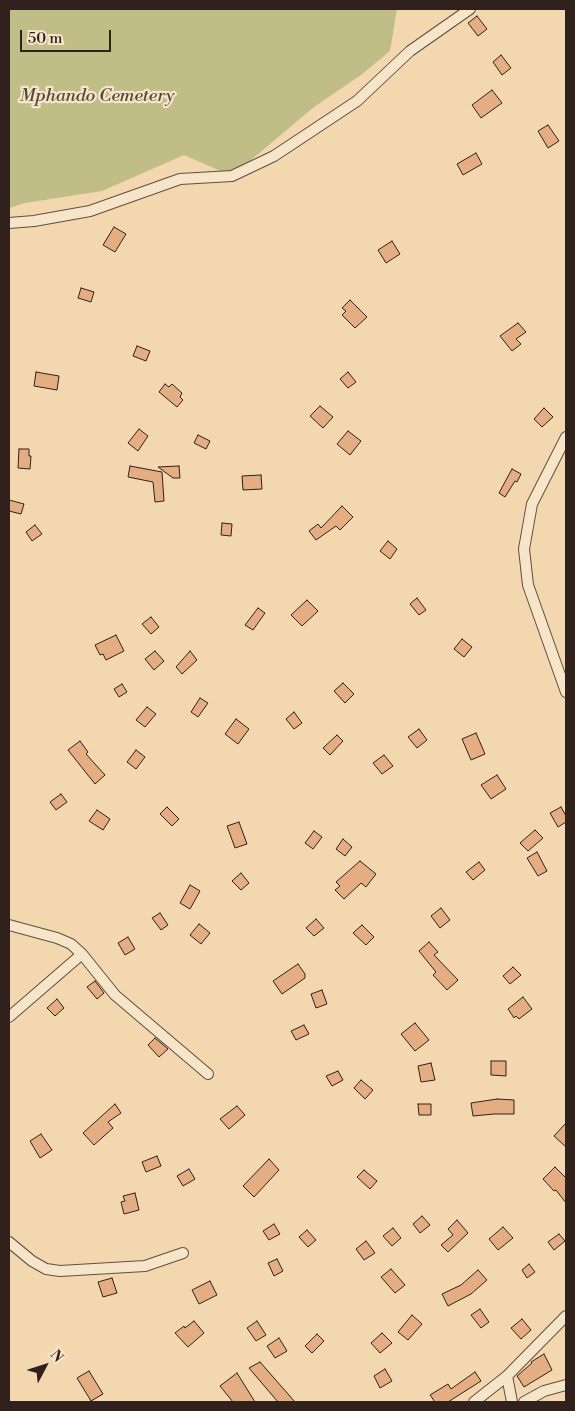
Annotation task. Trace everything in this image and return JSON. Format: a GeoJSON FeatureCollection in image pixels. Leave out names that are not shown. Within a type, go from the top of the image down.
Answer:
{"type":"FeatureCollection","features":[{"type":"Feature","properties":{"kind":"street"},"geometry":{"type":"LineString","coordinates":[[9,223],[34,221],[90,211],[180,178],[232,176],[274,156],[357,101],[410,51],[470,9]]}},
{"type":"Feature","properties":{"kind":"street"},"geometry":{"type":"LineString","coordinates":[[566,437],[532,504],[524,549],[528,585],[566,692]]}},
{"type":"Feature","properties":{"kind":"street"},"geometry":{"type":"LineString","coordinates":[[9,925],[57,938],[71,944],[82,954],[115,995],[208,1074]]}},
{"type":"Feature","properties":{"kind":"street"},"geometry":{"type":"LineString","coordinates":[[9,1017],[82,954]]}},
{"type":"Feature","properties":{"kind":"street"},"geometry":{"type":"LineString","coordinates":[[9,1242],[32,1261],[46,1269],[60,1272],[145,1266],[183,1253]]}},
{"type":"Feature","properties":{"kind":"street"},"geometry":{"type":"LineString","coordinates":[[474,1402],[507,1376],[566,1316]]}},
{"type":"Feature","properties":{"kind":"street"},"geometry":{"type":"LineString","coordinates":[[507,1376],[512,1402]]}},
{"type":"Feature","properties":{"kind":"street"},"geometry":{"type":"LineString","coordinates":[[524,1402],[544,1391],[566,1385]]}},
{"type":"Feature","properties":{"kind":"green space","name":"Mphando Cemetery"},"geometry":{"type":"Polygon","coordinates":[[[9,9],[397,9],[390,51],[361,75],[314,107],[232,176],[184,155],[102,191],[25,203],[9,208],[9,9]]]}},
{"type":"Feature","properties":{"kind":"building"},"geometry":{"type":"Polygon","coordinates":[[[477,16],[487,29],[478,36],[468,23],[477,16]]]}},
{"type":"Feature","properties":{"kind":"building"},"geometry":{"type":"Polygon","coordinates":[[[501,55],[511,68],[502,75],[493,62],[501,55]]]}},
{"type":"Feature","properties":{"kind":"building"},"geometry":{"type":"Polygon","coordinates":[[[492,90],[502,103],[481,118],[472,105],[492,90]]]}},
{"type":"Feature","properties":{"kind":"building"},"geometry":{"type":"Polygon","coordinates":[[[548,125],[559,141],[548,148],[538,131],[548,125]]]}},
{"type":"Feature","properties":{"kind":"building"},"geometry":{"type":"Polygon","coordinates":[[[476,153],[482,164],[463,175],[457,164],[476,153]]]}},
{"type":"Feature","properties":{"kind":"building"},"geometry":{"type":"Polygon","coordinates":[[[114,227],[126,234],[115,252],[103,245],[114,227]]]}},
{"type":"Feature","properties":{"kind":"building"},"geometry":{"type":"Polygon","coordinates":[[[392,241],[400,254],[386,263],[378,250],[392,241]]]}},
{"type":"Feature","properties":{"kind":"building"},"geometry":{"type":"Polygon","coordinates":[[[81,288],[94,292],[91,302],[78,298],[81,288]]]}},
{"type":"Feature","properties":{"kind":"building"},"geometry":{"type":"Polygon","coordinates":[[[350,300],[367,317],[355,328],[342,315],[346,311],[342,308],[350,300]]]}},
{"type":"Feature","properties":{"kind":"building"},"geometry":{"type":"Polygon","coordinates":[[[518,323],[526,332],[516,339],[521,344],[512,351],[500,336],[518,323]]]}},
{"type":"Feature","properties":{"kind":"building"},"geometry":{"type":"Polygon","coordinates":[[[137,346],[150,351],[146,361],[133,356],[137,346]]]}},
{"type":"Feature","properties":{"kind":"building"},"geometry":{"type":"Polygon","coordinates":[[[36,372],[59,376],[57,390],[34,386],[36,372]]]}},
{"type":"Feature","properties":{"kind":"building"},"geometry":{"type":"Polygon","coordinates":[[[348,372],[356,382],[348,388],[340,379],[348,372]]]}},
{"type":"Feature","properties":{"kind":"building"},"geometry":{"type":"Polygon","coordinates":[[[165,384],[169,387],[172,384],[182,393],[180,397],[183,400],[177,407],[159,392],[165,384]]]}},
{"type":"Feature","properties":{"kind":"building"},"geometry":{"type":"Polygon","coordinates":[[[320,406],[333,417],[323,428],[310,416],[320,406]]]}},
{"type":"Feature","properties":{"kind":"building"},"geometry":{"type":"Polygon","coordinates":[[[544,408],[553,417],[542,427],[534,419],[544,408]]]}},
{"type":"Feature","properties":{"kind":"building"},"geometry":{"type":"Polygon","coordinates":[[[139,429],[148,436],[138,451],[128,443],[139,429]]]}},
{"type":"Feature","properties":{"kind":"building"},"geometry":{"type":"Polygon","coordinates":[[[348,431],[361,441],[350,455],[337,444],[348,431]]]}},
{"type":"Feature","properties":{"kind":"building"},"geometry":{"type":"Polygon","coordinates":[[[198,435],[210,441],[206,449],[194,443],[198,435]]]}},
{"type":"Feature","properties":{"kind":"building"},"geometry":{"type":"Polygon","coordinates":[[[19,449],[29,449],[29,456],[31,456],[30,469],[18,468],[19,449]]]}},
{"type":"Feature","properties":{"kind":"building"},"geometry":{"type":"Polygon","coordinates":[[[130,466],[162,472],[164,501],[155,502],[153,482],[128,477],[130,466]]]}},
{"type":"Feature","properties":{"kind":"building"},"geometry":{"type":"Polygon","coordinates":[[[179,466],[180,478],[173,478],[158,467],[179,466]]]}},
{"type":"Feature","properties":{"kind":"building"},"geometry":{"type":"Polygon","coordinates":[[[512,469],[521,474],[505,497],[499,493],[512,469]]]}},
{"type":"Feature","properties":{"kind":"building"},"geometry":{"type":"Polygon","coordinates":[[[261,475],[262,489],[243,490],[242,476],[261,475]]]}},
{"type":"Feature","properties":{"kind":"building"},"geometry":{"type":"Polygon","coordinates":[[[9,500],[24,504],[21,514],[9,511],[9,500]]]}},
{"type":"Feature","properties":{"kind":"building"},"geometry":{"type":"Polygon","coordinates":[[[342,506],[353,517],[340,530],[336,526],[316,540],[309,531],[318,524],[321,528],[342,506]]]}},
{"type":"Feature","properties":{"kind":"building"},"geometry":{"type":"Polygon","coordinates":[[[222,523],[232,524],[231,536],[221,535],[222,523]]]}},
{"type":"Feature","properties":{"kind":"building"},"geometry":{"type":"Polygon","coordinates":[[[35,525],[42,534],[32,541],[26,532],[35,525]]]}},
{"type":"Feature","properties":{"kind":"building"},"geometry":{"type":"Polygon","coordinates":[[[388,541],[397,549],[390,559],[380,551],[388,541]]]}},
{"type":"Feature","properties":{"kind":"building"},"geometry":{"type":"Polygon","coordinates":[[[417,598],[426,610],[419,615],[410,604],[417,598]]]}},
{"type":"Feature","properties":{"kind":"building"},"geometry":{"type":"Polygon","coordinates":[[[307,600],[318,611],[302,626],[291,615],[307,600]]]}},
{"type":"Feature","properties":{"kind":"building"},"geometry":{"type":"Polygon","coordinates":[[[258,608],[265,613],[253,630],[245,625],[258,608]]]}},
{"type":"Feature","properties":{"kind":"building"},"geometry":{"type":"Polygon","coordinates":[[[151,617],[159,627],[151,634],[142,624],[151,617]]]}},
{"type":"Feature","properties":{"kind":"building"},"geometry":{"type":"Polygon","coordinates":[[[116,635],[124,651],[106,660],[103,654],[100,655],[95,645],[116,635]]]}},
{"type":"Feature","properties":{"kind":"building"},"geometry":{"type":"Polygon","coordinates":[[[462,639],[472,647],[464,657],[454,649],[462,639]]]}},
{"type":"Feature","properties":{"kind":"building"},"geometry":{"type":"Polygon","coordinates":[[[155,651],[164,661],[154,670],[145,659],[155,651]]]}},
{"type":"Feature","properties":{"kind":"building"},"geometry":{"type":"Polygon","coordinates":[[[190,651],[197,660],[182,674],[176,667],[190,651]]]}},
{"type":"Feature","properties":{"kind":"building"},"geometry":{"type":"Polygon","coordinates":[[[343,683],[354,694],[345,703],[334,691],[343,683]]]}},
{"type":"Feature","properties":{"kind":"building"},"geometry":{"type":"Polygon","coordinates":[[[122,684],[127,692],[119,697],[114,689],[122,684]]]}},
{"type":"Feature","properties":{"kind":"building"},"geometry":{"type":"Polygon","coordinates":[[[200,698],[208,703],[198,717],[191,712],[200,698]]]}},
{"type":"Feature","properties":{"kind":"building"},"geometry":{"type":"Polygon","coordinates":[[[147,707],[156,714],[145,727],[136,720],[147,707]]]}},
{"type":"Feature","properties":{"kind":"building"},"geometry":{"type":"Polygon","coordinates":[[[294,712],[302,723],[294,729],[286,719],[294,712]]]}},
{"type":"Feature","properties":{"kind":"building"},"geometry":{"type":"Polygon","coordinates":[[[236,719],[249,729],[238,744],[225,734],[236,719]]]}},
{"type":"Feature","properties":{"kind":"building"},"geometry":{"type":"Polygon","coordinates":[[[419,729],[427,740],[417,748],[408,737],[419,729]]]}},
{"type":"Feature","properties":{"kind":"building"},"geometry":{"type":"Polygon","coordinates":[[[476,733],[485,754],[471,760],[462,739],[476,733]]]}},
{"type":"Feature","properties":{"kind":"building"},"geometry":{"type":"Polygon","coordinates":[[[337,735],[343,741],[330,755],[323,748],[337,735]]]}},
{"type":"Feature","properties":{"kind":"building"},"geometry":{"type":"Polygon","coordinates":[[[80,741],[88,752],[86,754],[105,775],[95,784],[68,750],[80,741]]]}},
{"type":"Feature","properties":{"kind":"building"},"geometry":{"type":"Polygon","coordinates":[[[136,750],[145,757],[136,769],[127,762],[136,750]]]}},
{"type":"Feature","properties":{"kind":"building"},"geometry":{"type":"Polygon","coordinates":[[[384,755],[393,766],[382,774],[373,763],[384,755]]]}},
{"type":"Feature","properties":{"kind":"building"},"geometry":{"type":"Polygon","coordinates":[[[497,775],[506,789],[491,799],[481,785],[497,775]]]}},
{"type":"Feature","properties":{"kind":"building"},"geometry":{"type":"Polygon","coordinates":[[[61,794],[67,802],[56,810],[50,802],[61,794]]]}},
{"type":"Feature","properties":{"kind":"building"},"geometry":{"type":"Polygon","coordinates":[[[167,807],[179,819],[172,826],[160,814],[167,807]]]}},
{"type":"Feature","properties":{"kind":"building"},"geometry":{"type":"Polygon","coordinates":[[[561,807],[566,816],[566,822],[558,827],[550,813],[561,807]]]}},
{"type":"Feature","properties":{"kind":"building"},"geometry":{"type":"Polygon","coordinates":[[[97,810],[110,819],[103,830],[89,821],[97,810]]]}},
{"type":"Feature","properties":{"kind":"building"},"geometry":{"type":"Polygon","coordinates":[[[239,822],[247,844],[235,848],[227,826],[239,822]]]}},
{"type":"Feature","properties":{"kind":"building"},"geometry":{"type":"Polygon","coordinates":[[[535,830],[543,838],[528,851],[520,843],[535,830]]]}},
{"type":"Feature","properties":{"kind":"building"},"geometry":{"type":"Polygon","coordinates":[[[314,831],[322,837],[313,849],[305,843],[314,831]]]}},
{"type":"Feature","properties":{"kind":"building"},"geometry":{"type":"Polygon","coordinates":[[[343,839],[352,847],[345,856],[336,849],[343,839]]]}},
{"type":"Feature","properties":{"kind":"building"},"geometry":{"type":"Polygon","coordinates":[[[537,852],[547,871],[538,876],[527,858],[537,852]]]}},
{"type":"Feature","properties":{"kind":"building"},"geometry":{"type":"Polygon","coordinates":[[[360,861],[376,874],[366,887],[361,883],[344,899],[335,890],[340,886],[336,882],[360,861]]]}},
{"type":"Feature","properties":{"kind":"building"},"geometry":{"type":"Polygon","coordinates":[[[479,862],[485,870],[473,880],[466,872],[479,862]]]}},
{"type":"Feature","properties":{"kind":"building"},"geometry":{"type":"Polygon","coordinates":[[[241,873],[249,883],[241,890],[232,881],[241,873]]]}},
{"type":"Feature","properties":{"kind":"building"},"geometry":{"type":"Polygon","coordinates":[[[190,885],[200,891],[190,909],[180,903],[190,885]]]}},
{"type":"Feature","properties":{"kind":"building"},"geometry":{"type":"Polygon","coordinates":[[[441,908],[450,920],[440,928],[431,916],[441,908]]]}},
{"type":"Feature","properties":{"kind":"building"},"geometry":{"type":"Polygon","coordinates":[[[160,913],[168,925],[161,930],[152,918],[160,913]]]}},
{"type":"Feature","properties":{"kind":"building"},"geometry":{"type":"Polygon","coordinates":[[[316,919],[324,928],[314,936],[306,928],[316,919]]]}},
{"type":"Feature","properties":{"kind":"building"},"geometry":{"type":"Polygon","coordinates":[[[199,924],[210,933],[201,944],[190,935],[199,924]]]}},
{"type":"Feature","properties":{"kind":"building"},"geometry":{"type":"Polygon","coordinates":[[[362,925],[374,937],[366,945],[353,933],[362,925]]]}},
{"type":"Feature","properties":{"kind":"building"},"geometry":{"type":"Polygon","coordinates":[[[128,937],[135,949],[125,955],[118,943],[128,937]]]}},
{"type":"Feature","properties":{"kind":"building"},"geometry":{"type":"Polygon","coordinates":[[[429,942],[438,952],[434,955],[458,980],[447,990],[433,975],[436,972],[419,951],[429,942]]]}},
{"type":"Feature","properties":{"kind":"building"},"geometry":{"type":"Polygon","coordinates":[[[298,964],[305,974],[305,978],[282,994],[273,981],[298,964]]]}},
{"type":"Feature","properties":{"kind":"building"},"geometry":{"type":"Polygon","coordinates":[[[513,967],[521,975],[510,984],[503,976],[513,967]]]}},
{"type":"Feature","properties":{"kind":"building"},"geometry":{"type":"Polygon","coordinates":[[[95,981],[104,993],[97,999],[87,987],[95,981]]]}},
{"type":"Feature","properties":{"kind":"building"},"geometry":{"type":"Polygon","coordinates":[[[322,990],[327,1004],[316,1008],[311,994],[322,990]]]}},
{"type":"Feature","properties":{"kind":"building"},"geometry":{"type":"Polygon","coordinates":[[[523,997],[532,1009],[519,1019],[516,1016],[514,1018],[508,1009],[523,997]]]}},
{"type":"Feature","properties":{"kind":"building"},"geometry":{"type":"Polygon","coordinates":[[[57,999],[64,1008],[55,1016],[47,1008],[57,999]]]}},
{"type":"Feature","properties":{"kind":"building"},"geometry":{"type":"Polygon","coordinates":[[[415,1023],[429,1040],[415,1051],[401,1034],[415,1023]]]}},
{"type":"Feature","properties":{"kind":"building"},"geometry":{"type":"Polygon","coordinates":[[[304,1025],[309,1034],[296,1040],[291,1031],[304,1025]]]}},
{"type":"Feature","properties":{"kind":"building"},"geometry":{"type":"Polygon","coordinates":[[[155,1038],[168,1049],[159,1057],[148,1045],[155,1038]]]}},
{"type":"Feature","properties":{"kind":"building"},"geometry":{"type":"Polygon","coordinates":[[[491,1061],[506,1061],[506,1076],[491,1075],[491,1061]]]}},
{"type":"Feature","properties":{"kind":"building"},"geometry":{"type":"Polygon","coordinates":[[[431,1063],[435,1080],[421,1082],[418,1066],[431,1063]]]}},
{"type":"Feature","properties":{"kind":"building"},"geometry":{"type":"Polygon","coordinates":[[[338,1071],[343,1080],[332,1086],[326,1076],[338,1071]]]}},
{"type":"Feature","properties":{"kind":"building"},"geometry":{"type":"Polygon","coordinates":[[[361,1080],[373,1090],[365,1099],[354,1088],[361,1080]]]}},
{"type":"Feature","properties":{"kind":"building"},"geometry":{"type":"Polygon","coordinates":[[[497,1099],[514,1100],[514,1114],[473,1116],[471,1103],[497,1099]]]}},
{"type":"Feature","properties":{"kind":"building"},"geometry":{"type":"Polygon","coordinates":[[[115,1104],[121,1113],[108,1122],[113,1128],[94,1145],[83,1133],[115,1104]]]}},
{"type":"Feature","properties":{"kind":"building"},"geometry":{"type":"Polygon","coordinates":[[[418,1104],[431,1104],[431,1115],[419,1115],[418,1104]]]}},
{"type":"Feature","properties":{"kind":"building"},"geometry":{"type":"Polygon","coordinates":[[[237,1106],[245,1115],[229,1129],[220,1119],[237,1106]]]}},
{"type":"Feature","properties":{"kind":"building"},"geometry":{"type":"Polygon","coordinates":[[[566,1123],[566,1147],[554,1136],[566,1123]]]}},
{"type":"Feature","properties":{"kind":"building"},"geometry":{"type":"Polygon","coordinates":[[[41,1134],[52,1150],[40,1158],[30,1141],[41,1134]]]}},
{"type":"Feature","properties":{"kind":"building"},"geometry":{"type":"Polygon","coordinates":[[[157,1156],[161,1166],[146,1172],[142,1162],[157,1156]]]}},
{"type":"Feature","properties":{"kind":"building"},"geometry":{"type":"Polygon","coordinates":[[[269,1159],[279,1170],[254,1197],[243,1186],[269,1159]]]}},
{"type":"Feature","properties":{"kind":"building"},"geometry":{"type":"Polygon","coordinates":[[[555,1167],[566,1178],[566,1203],[556,1190],[554,1191],[543,1179],[555,1167]]]}},
{"type":"Feature","properties":{"kind":"building"},"geometry":{"type":"Polygon","coordinates":[[[189,1169],[195,1179],[183,1186],[177,1176],[189,1169]]]}},
{"type":"Feature","properties":{"kind":"building"},"geometry":{"type":"Polygon","coordinates":[[[364,1170],[377,1181],[370,1189],[357,1177],[364,1170]]]}},
{"type":"Feature","properties":{"kind":"building"},"geometry":{"type":"Polygon","coordinates":[[[135,1193],[139,1210],[124,1214],[121,1202],[125,1201],[123,1196],[135,1193]]]}},
{"type":"Feature","properties":{"kind":"building"},"geometry":{"type":"Polygon","coordinates":[[[422,1216],[430,1225],[420,1233],[413,1224],[422,1216]]]}},
{"type":"Feature","properties":{"kind":"building"},"geometry":{"type":"Polygon","coordinates":[[[457,1220],[468,1233],[448,1252],[441,1245],[453,1235],[448,1229],[457,1220]]]}},
{"type":"Feature","properties":{"kind":"building"},"geometry":{"type":"Polygon","coordinates":[[[274,1224],[280,1234],[269,1240],[263,1231],[274,1224]]]}},
{"type":"Feature","properties":{"kind":"building"},"geometry":{"type":"Polygon","coordinates":[[[503,1227],[513,1238],[498,1250],[489,1239],[503,1227]]]}},
{"type":"Feature","properties":{"kind":"building"},"geometry":{"type":"Polygon","coordinates":[[[393,1228],[401,1238],[392,1246],[383,1236],[393,1228]]]}},
{"type":"Feature","properties":{"kind":"building"},"geometry":{"type":"Polygon","coordinates":[[[307,1230],[316,1240],[308,1247],[299,1237],[307,1230]]]}},
{"type":"Feature","properties":{"kind":"building"},"geometry":{"type":"Polygon","coordinates":[[[559,1234],[565,1241],[554,1250],[548,1242],[559,1234]]]}},
{"type":"Feature","properties":{"kind":"building"},"geometry":{"type":"Polygon","coordinates":[[[366,1241],[375,1253],[364,1260],[356,1249],[366,1241]]]}},
{"type":"Feature","properties":{"kind":"building"},"geometry":{"type":"Polygon","coordinates":[[[277,1259],[283,1271],[274,1276],[268,1263],[277,1259]]]}},
{"type":"Feature","properties":{"kind":"building"},"geometry":{"type":"Polygon","coordinates":[[[529,1264],[535,1272],[527,1278],[522,1270],[529,1264]]]}},
{"type":"Feature","properties":{"kind":"building"},"geometry":{"type":"Polygon","coordinates":[[[391,1269],[405,1285],[395,1293],[381,1277],[391,1269]]]}},
{"type":"Feature","properties":{"kind":"building"},"geometry":{"type":"Polygon","coordinates":[[[478,1270],[487,1280],[471,1294],[448,1306],[442,1294],[461,1285],[478,1270]]]}},
{"type":"Feature","properties":{"kind":"building"},"geometry":{"type":"Polygon","coordinates":[[[112,1278],[117,1293],[103,1297],[98,1282],[112,1278]]]}},
{"type":"Feature","properties":{"kind":"building"},"geometry":{"type":"Polygon","coordinates":[[[210,1281],[217,1295],[199,1304],[192,1290],[210,1281]]]}},
{"type":"Feature","properties":{"kind":"building"},"geometry":{"type":"Polygon","coordinates":[[[480,1309],[489,1322],[481,1328],[471,1315],[480,1309]]]}},
{"type":"Feature","properties":{"kind":"building"},"geometry":{"type":"Polygon","coordinates":[[[412,1315],[422,1324],[408,1340],[398,1332],[412,1315]]]}},
{"type":"Feature","properties":{"kind":"building"},"geometry":{"type":"Polygon","coordinates":[[[522,1319],[531,1330],[521,1339],[511,1328],[522,1319]]]}},
{"type":"Feature","properties":{"kind":"building"},"geometry":{"type":"Polygon","coordinates":[[[194,1321],[204,1333],[188,1347],[175,1333],[194,1321]]]}},
{"type":"Feature","properties":{"kind":"building"},"geometry":{"type":"Polygon","coordinates":[[[257,1321],[266,1335],[256,1341],[247,1328],[257,1321]]]}},
{"type":"Feature","properties":{"kind":"building"},"geometry":{"type":"Polygon","coordinates":[[[382,1333],[392,1343],[380,1353],[371,1343],[382,1333]]]}},
{"type":"Feature","properties":{"kind":"building"},"geometry":{"type":"Polygon","coordinates":[[[317,1334],[324,1341],[312,1353],[305,1346],[317,1334]]]}},
{"type":"Feature","properties":{"kind":"building"},"geometry":{"type":"Polygon","coordinates":[[[279,1338],[287,1351],[275,1358],[267,1346],[279,1338]]]}},
{"type":"Feature","properties":{"kind":"building"},"geometry":{"type":"Polygon","coordinates":[[[544,1354],[552,1370],[524,1387],[517,1376],[531,1362],[544,1354]]]}},
{"type":"Feature","properties":{"kind":"building"},"geometry":{"type":"Polygon","coordinates":[[[260,1362],[295,1402],[278,1402],[249,1368],[260,1362]]]}},
{"type":"Feature","properties":{"kind":"building"},"geometry":{"type":"Polygon","coordinates":[[[385,1369],[392,1381],[380,1388],[374,1376],[385,1369]]]}},
{"type":"Feature","properties":{"kind":"building"},"geometry":{"type":"Polygon","coordinates":[[[89,1371],[103,1394],[91,1401],[77,1378],[89,1371]]]}},
{"type":"Feature","properties":{"kind":"building"},"geometry":{"type":"Polygon","coordinates":[[[475,1372],[481,1381],[448,1402],[435,1402],[430,1395],[448,1384],[451,1389],[475,1372]]]}},
{"type":"Feature","properties":{"kind":"building"},"geometry":{"type":"Polygon","coordinates":[[[237,1373],[255,1402],[233,1402],[220,1386],[237,1373]]]}}]}
